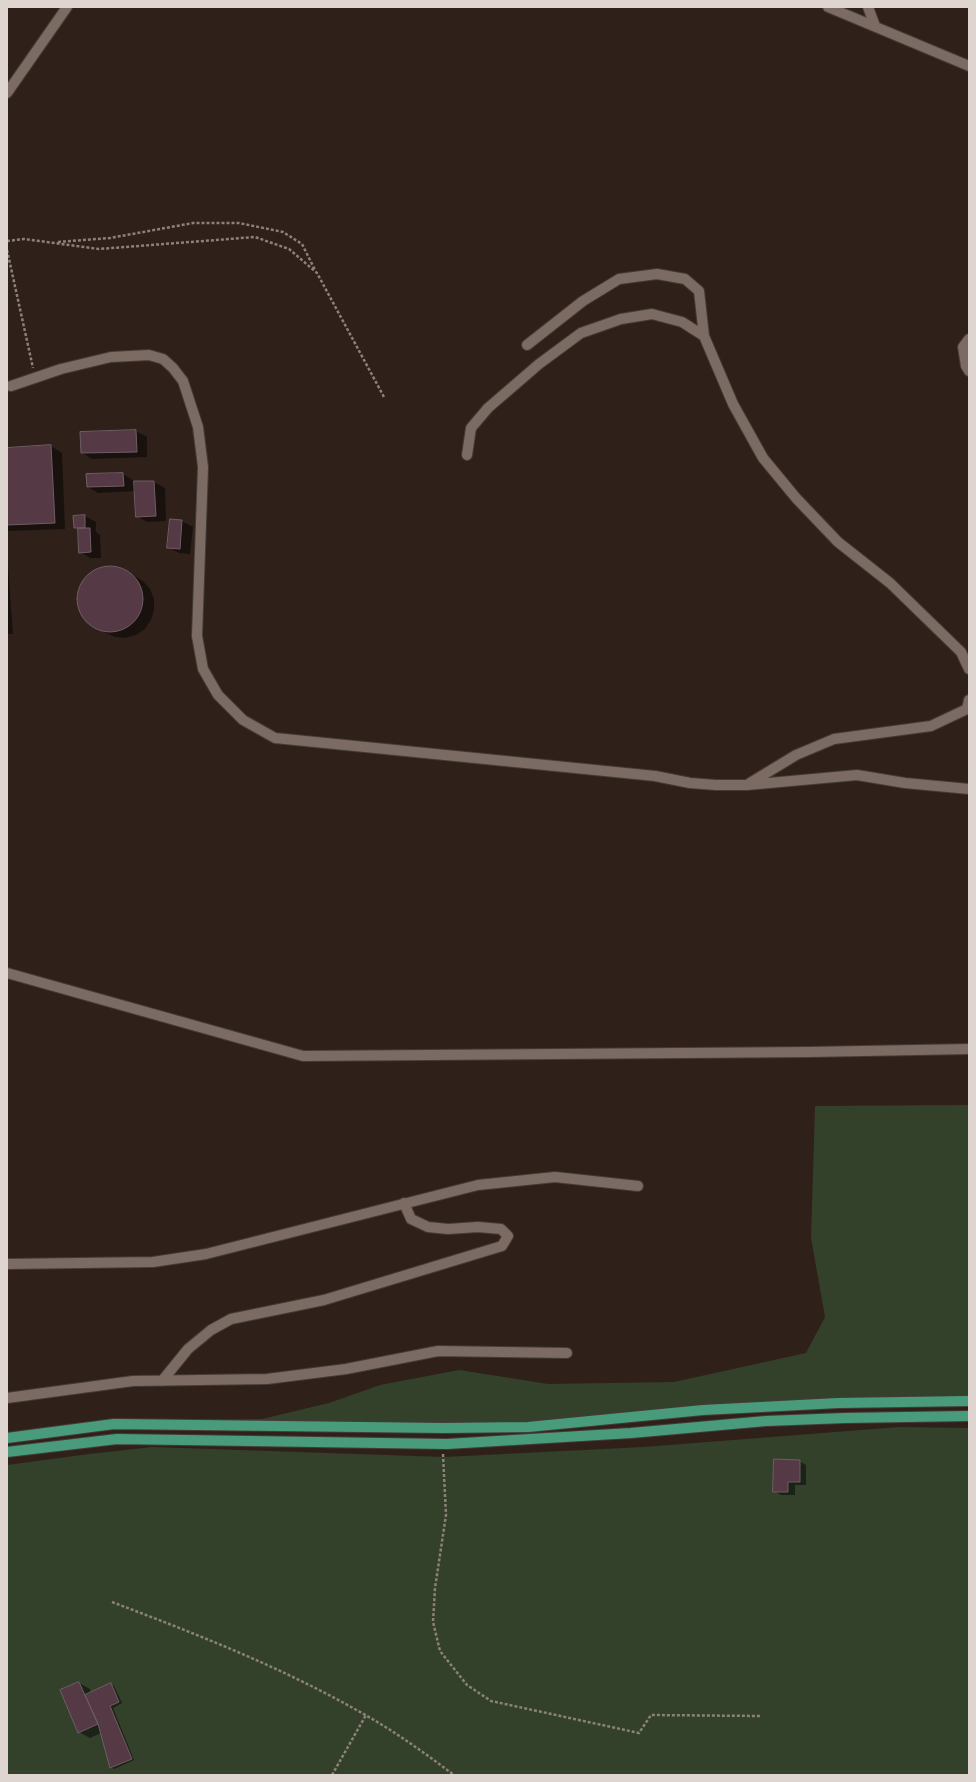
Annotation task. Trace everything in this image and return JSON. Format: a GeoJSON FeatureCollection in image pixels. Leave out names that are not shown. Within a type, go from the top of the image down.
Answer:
{"type":"FeatureCollection","features":[{"type":"Feature","properties":{"kind":"main road"},"geometry":{"type":"LineString","coordinates":[[7,1438],[114,1424],[443,1428],[528,1427],[703,1410],[838,1403],[969,1401]]}},
{"type":"Feature","properties":{"kind":"main road"},"geometry":{"type":"LineString","coordinates":[[7,1452],[117,1439],[443,1444],[586,1436],[766,1422],[845,1418],[969,1416]]}},
{"type":"Feature","properties":{"kind":"lane"},"geometry":{"type":"LineString","coordinates":[[7,93],[67,7]]}},
{"type":"Feature","properties":{"kind":"lane"},"geometry":{"type":"LineString","coordinates":[[828,7],[969,66]]}},
{"type":"Feature","properties":{"kind":"lane"},"geometry":{"type":"LineString","coordinates":[[868,7],[875,26]]}},
{"type":"Feature","properties":{"kind":"lane"},"geometry":{"type":"LineString","coordinates":[[527,345],[583,301],[619,279],[657,274],[685,279],[699,291],[704,336],[732,404],[763,458],[796,498],[838,542],[890,583],[961,652],[969,669]]}},
{"type":"Feature","properties":{"kind":"lane"},"geometry":{"type":"LineString","coordinates":[[468,455],[471,428],[488,408],[539,364],[581,333],[620,319],[652,314],[682,322],[704,336]]}},
{"type":"Feature","properties":{"kind":"lane"},"geometry":{"type":"LineString","coordinates":[[969,339],[963,347],[966,366],[969,371]]}},
{"type":"Feature","properties":{"kind":"lane"},"geometry":{"type":"LineString","coordinates":[[8,386],[61,369],[111,356],[149,355],[163,359],[173,368],[183,381],[198,427],[203,466],[197,636],[203,669],[218,695],[242,720],[275,738],[655,776],[690,783],[747,785],[857,775],[912,784],[969,790]]}},
{"type":"Feature","properties":{"kind":"lane"},"geometry":{"type":"LineString","coordinates":[[747,785],[796,756],[834,739],[931,726],[966,709],[969,700]]}},
{"type":"Feature","properties":{"kind":"lane"},"geometry":{"type":"LineString","coordinates":[[7,973],[303,1056],[793,1053],[969,1049]]}},
{"type":"Feature","properties":{"kind":"lane"},"geometry":{"type":"LineString","coordinates":[[7,1264],[153,1262],[206,1254],[404,1202],[478,1185],[555,1177],[638,1186]]}},
{"type":"Feature","properties":{"kind":"lane"},"geometry":{"type":"LineString","coordinates":[[162,1381],[188,1349],[211,1330],[231,1319],[324,1300],[502,1246],[508,1236],[501,1229],[478,1226],[448,1229],[428,1227],[411,1219],[404,1202]]}},
{"type":"Feature","properties":{"kind":"lane"},"geometry":{"type":"LineString","coordinates":[[7,1398],[133,1381],[267,1379],[346,1370],[438,1351],[568,1353]]}},
{"type":"Feature","properties":{"kind":"path"},"geometry":{"type":"LineString","coordinates":[[52,243],[110,238],[192,223],[239,224],[283,232],[302,244],[316,273],[384,397]]}},
{"type":"Feature","properties":{"kind":"path"},"geometry":{"type":"LineString","coordinates":[[7,241],[24,239],[99,249],[254,236],[289,248],[316,273]]}},
{"type":"Feature","properties":{"kind":"path"},"geometry":{"type":"LineString","coordinates":[[7,250],[36,378]]}},
{"type":"Feature","properties":{"kind":"path"},"geometry":{"type":"LineString","coordinates":[[443,1444],[446,1514],[434,1588],[433,1622],[440,1651],[467,1685],[491,1701],[639,1733],[651,1716],[761,1716]]}},
{"type":"Feature","properties":{"kind":"path"},"geometry":{"type":"LineString","coordinates":[[112,1602],[209,1638],[300,1680],[366,1715],[407,1740],[454,1775]]}},
{"type":"Feature","properties":{"kind":"path"},"geometry":{"type":"LineString","coordinates":[[332,1775],[366,1715]]}},
{"type":"Feature","properties":{"kind":"green space"},"geometry":{"type":"Polygon","coordinates":[[[969,1105],[969,1399],[914,1397],[848,1398],[528,1427],[181,1421],[262,1419],[329,1403],[380,1385],[459,1370],[548,1384],[674,1382],[806,1353],[825,1317],[811,1238],[815,1106],[969,1105]]]}},
{"type":"Feature","properties":{"kind":"green space"},"geometry":{"type":"Polygon","coordinates":[[[899,1427],[969,1428],[969,1775],[7,1775],[7,1465],[152,1447],[444,1457],[644,1447],[899,1427]]]}},
{"type":"Feature","properties":{"kind":"building"},"geometry":{"type":"Polygon","coordinates":[[[136,430],[137,452],[81,453],[80,432],[136,430]]]}},
{"type":"Feature","properties":{"kind":"building"},"geometry":{"type":"Polygon","coordinates":[[[51,445],[55,523],[7,525],[7,448],[51,445]]]}},
{"type":"Feature","properties":{"kind":"building"},"geometry":{"type":"Polygon","coordinates":[[[123,473],[124,486],[87,487],[86,474],[123,473]]]}},
{"type":"Feature","properties":{"kind":"building"},"geometry":{"type":"Polygon","coordinates":[[[134,481],[154,481],[156,516],[136,517],[134,481]]]}},
{"type":"Feature","properties":{"kind":"building"},"geometry":{"type":"Polygon","coordinates":[[[85,515],[85,528],[74,528],[73,516],[85,515]]]}},
{"type":"Feature","properties":{"kind":"building"},"geometry":{"type":"Polygon","coordinates":[[[170,519],[182,520],[180,549],[167,548],[170,519]]]}},
{"type":"Feature","properties":{"kind":"building"},"geometry":{"type":"Polygon","coordinates":[[[78,528],[90,528],[91,552],[79,553],[78,528]]]}},
{"type":"Feature","properties":{"kind":"building"},"geometry":{"type":"Polygon","coordinates":[[[104,566],[116,566],[123,568],[134,575],[141,586],[143,599],[141,612],[134,623],[123,630],[116,632],[104,632],[97,630],[86,623],[79,612],[77,605],[77,593],[79,586],[86,575],[97,568],[104,566]]]}},
{"type":"Feature","properties":{"kind":"building"},"geometry":{"type":"Polygon","coordinates":[[[774,1459],[800,1460],[800,1482],[788,1482],[788,1492],[773,1492],[774,1459]]]}},
{"type":"Feature","properties":{"kind":"building"},"geometry":{"type":"Polygon","coordinates":[[[79,1682],[98,1724],[78,1733],[60,1690],[79,1682]]]}},
{"type":"Feature","properties":{"kind":"building"},"geometry":{"type":"Polygon","coordinates":[[[111,1683],[119,1702],[110,1706],[132,1759],[110,1768],[98,1724],[85,1695],[111,1683]]]}}]}
